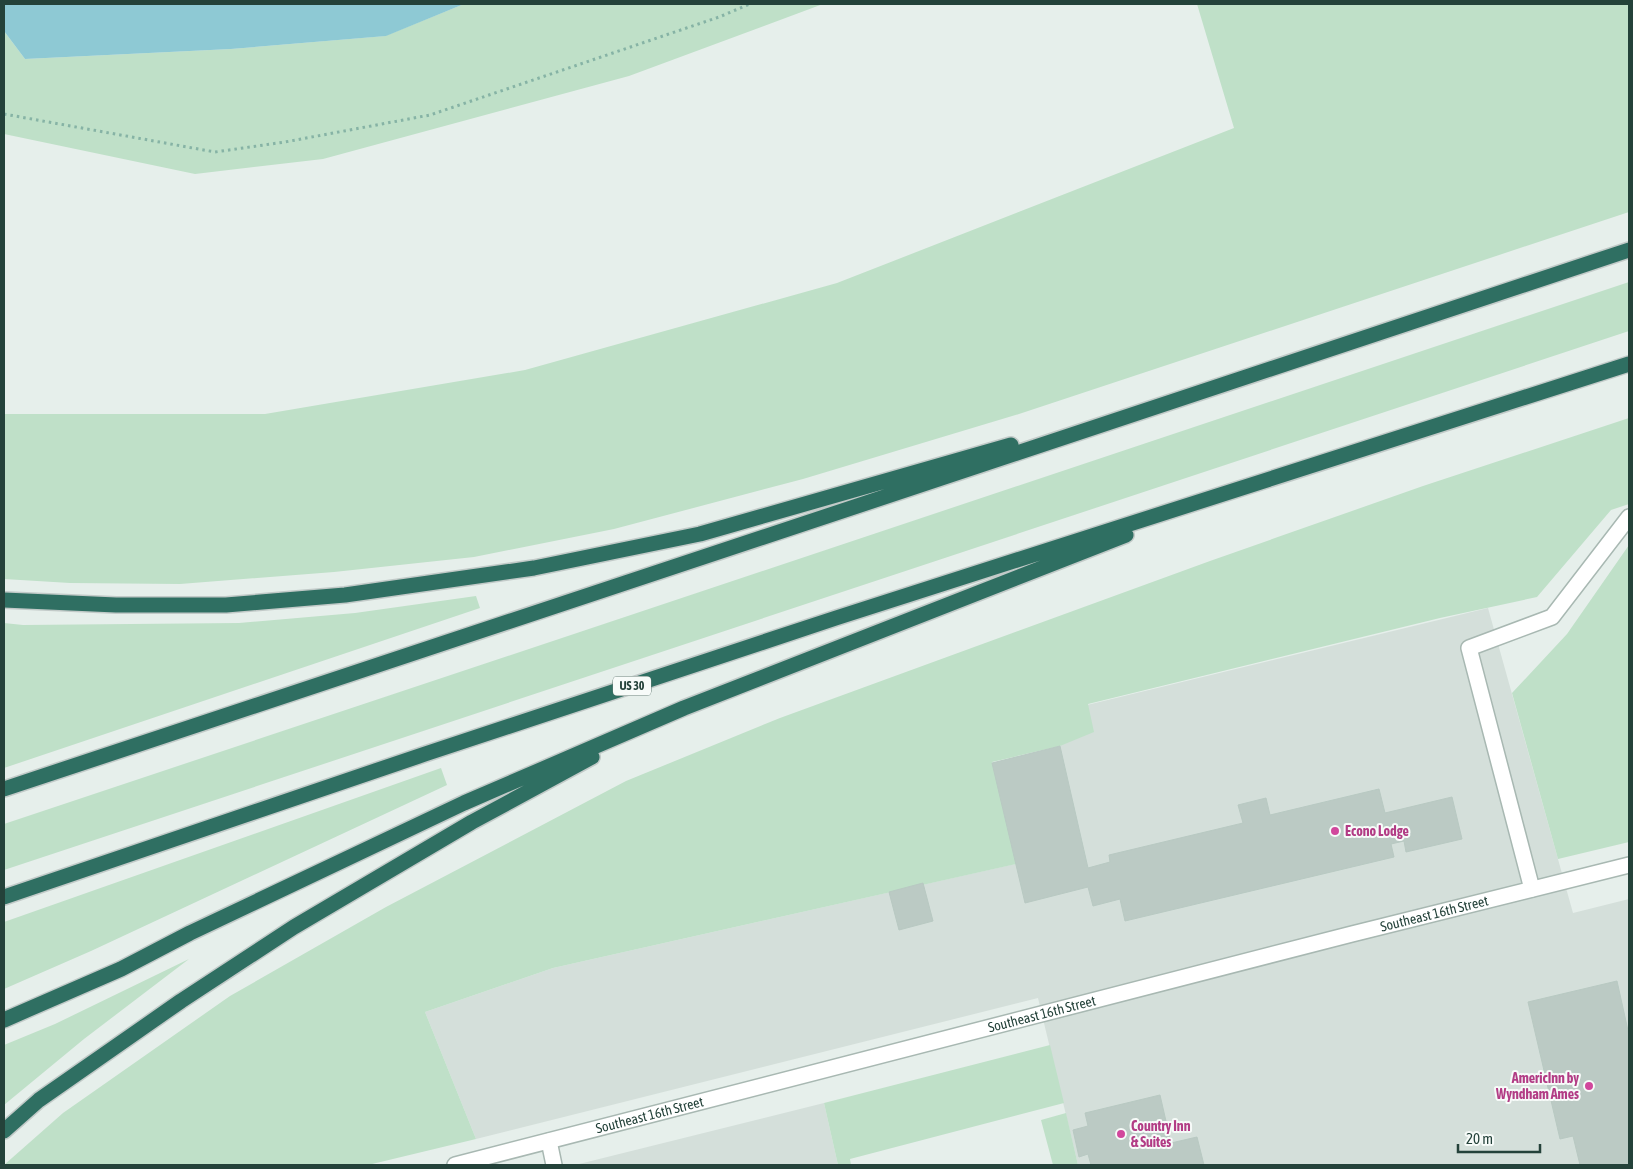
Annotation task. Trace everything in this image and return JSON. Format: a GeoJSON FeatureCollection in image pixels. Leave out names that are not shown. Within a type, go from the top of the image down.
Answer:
{"type":"FeatureCollection","features":[{"type":"Feature","properties":{"kind":"highway"},"geometry":{"type":"LineString","coordinates":[[4,789],[1629,250]]}},
{"type":"Feature","properties":{"kind":"highway"},"geometry":{"type":"LineString","coordinates":[[4,1020],[121,969],[190,933],[464,803],[684,708],[1262,482],[1629,364]]}},
{"type":"Feature","properties":{"kind":"highway"},"geometry":{"type":"LineString","coordinates":[[4,600],[116,605],[226,605],[345,595],[534,568],[700,534],[1233,381]]}},
{"type":"Feature","properties":{"kind":"highway","name":"US 30"},"geometry":{"type":"LineString","coordinates":[[4,897],[425,754],[1262,482]]}},
{"type":"Feature","properties":{"kind":"highway"},"geometry":{"type":"LineString","coordinates":[[4,1131],[39,1100],[181,1001],[294,927],[472,822],[684,708]]}},
{"type":"Feature","properties":{"kind":"street"},"geometry":{"type":"LineString","coordinates":[[1532,889],[1469,648],[1552,617],[1629,516]]}},
{"type":"Feature","properties":{"kind":"street","name":"Southeast 16th Street"},"geometry":{"type":"LineString","coordinates":[[455,1165],[1629,865]]}},
{"type":"Feature","properties":{"kind":"street"},"geometry":{"type":"LineString","coordinates":[[549,1141],[554,1165]]}},
{"type":"Feature","properties":{"kind":"path"},"geometry":{"type":"LineString","coordinates":[[4,114],[215,152],[286,142],[430,115],[719,17],[750,4]]}},
{"type":"Feature","properties":{"kind":"shaded area"},"geometry":{"type":"Polygon","coordinates":[[[1488,608],[1573,913],[1629,899],[1629,1165],[1078,1165],[1038,998],[476,1139],[425,1012],[553,968],[1015,864],[992,763],[1060,746],[1087,705],[1488,608]]]}},
{"type":"Feature","properties":{"kind":"shaded area"},"geometry":{"type":"Polygon","coordinates":[[[824,1103],[838,1165],[575,1165],[824,1103]]]}},
{"type":"Feature","properties":{"kind":"green space"},"geometry":{"type":"Polygon","coordinates":[[[464,4],[823,4],[629,76],[323,159],[195,174],[4,134],[4,31],[25,59],[231,49],[385,36],[464,4]]]}},
{"type":"Feature","properties":{"kind":"green space"},"geometry":{"type":"Polygon","coordinates":[[[1197,4],[1629,4],[1629,212],[1019,414],[803,479],[614,529],[474,557],[334,572],[180,584],[70,583],[4,579],[4,414],[265,414],[525,370],[837,283],[1234,128],[1197,4]]]}},
{"type":"Feature","properties":{"kind":"green space"},"geometry":{"type":"Polygon","coordinates":[[[1629,282],[1629,331],[4,870],[4,824],[1629,282]]]}},
{"type":"Feature","properties":{"kind":"green space"},"geometry":{"type":"Polygon","coordinates":[[[1629,418],[1629,504],[1611,510],[1537,597],[1440,618],[1088,704],[1094,732],[1060,746],[992,762],[1016,864],[553,968],[425,1012],[476,1139],[368,1165],[4,1165],[63,1113],[230,996],[386,907],[626,781],[780,718],[1210,561],[1423,486],[1629,418]]]}},
{"type":"Feature","properties":{"kind":"green space"},"geometry":{"type":"Polygon","coordinates":[[[1629,545],[1629,842],[1558,859],[1512,693],[1567,634],[1629,545]]]}},
{"type":"Feature","properties":{"kind":"green space"},"geometry":{"type":"Polygon","coordinates":[[[476,596],[480,608],[4,768],[4,623],[23,625],[239,623],[355,613],[476,596]]]}},
{"type":"Feature","properties":{"kind":"green space"},"geometry":{"type":"Polygon","coordinates":[[[441,768],[447,785],[91,951],[4,989],[4,922],[441,768]]]}},
{"type":"Feature","properties":{"kind":"green space"},"geometry":{"type":"Polygon","coordinates":[[[189,959],[84,1039],[4,1105],[4,1045],[55,1024],[189,959]]]}},
{"type":"Feature","properties":{"kind":"green space"},"geometry":{"type":"Polygon","coordinates":[[[1050,1045],[1064,1103],[850,1159],[851,1165],[838,1165],[824,1103],[1050,1045]]]}},
{"type":"Feature","properties":{"kind":"green space"},"geometry":{"type":"Polygon","coordinates":[[[1066,1113],[1078,1165],[1053,1165],[1041,1120],[1066,1113]]]}},
{"type":"Feature","properties":{"kind":"water"},"geometry":{"type":"Polygon","coordinates":[[[4,4],[464,4],[386,36],[231,49],[25,59],[4,31],[4,4]]]}},
{"type":"Feature","properties":{"kind":"building","name":"Econo Lodge"},"geometry":{"type":"Polygon","coordinates":[[[1060,746],[1088,868],[1110,862],[1109,855],[1243,823],[1238,805],[1266,798],[1270,815],[1379,789],[1385,813],[1452,797],[1462,839],[1406,852],[1404,841],[1391,844],[1394,857],[1125,921],[1120,899],[1093,906],[1088,887],[1025,903],[992,763],[1060,746]]]}},
{"type":"Feature","properties":{"kind":"building"},"geometry":{"type":"Polygon","coordinates":[[[923,883],[933,921],[899,930],[889,892],[923,883]]]}},
{"type":"Feature","properties":{"kind":"building","name":"AmericInn by Wyndham Ames"},"geometry":{"type":"Polygon","coordinates":[[[1617,981],[1629,1035],[1629,1165],[1580,1165],[1573,1136],[1560,1139],[1528,1002],[1617,981]]]}},
{"type":"Feature","properties":{"kind":"building","name":"Country Inn & Suites"},"geometry":{"type":"Polygon","coordinates":[[[1160,1095],[1171,1143],[1197,1137],[1204,1165],[1091,1165],[1088,1154],[1079,1157],[1073,1130],[1088,1126],[1085,1113],[1160,1095]]]}},
{"type":"Feature","properties":{"kind":"place","name":"Econo Lodge"},"geometry":{"type":"Point","coordinates":[1335,831]}},
{"type":"Feature","properties":{"kind":"place","name":"AmericInn by Wyndham Ames"},"geometry":{"type":"Point","coordinates":[1589,1086]}},
{"type":"Feature","properties":{"kind":"place","name":"Country Inn & Suites"},"geometry":{"type":"Point","coordinates":[1121,1134]}}]}
